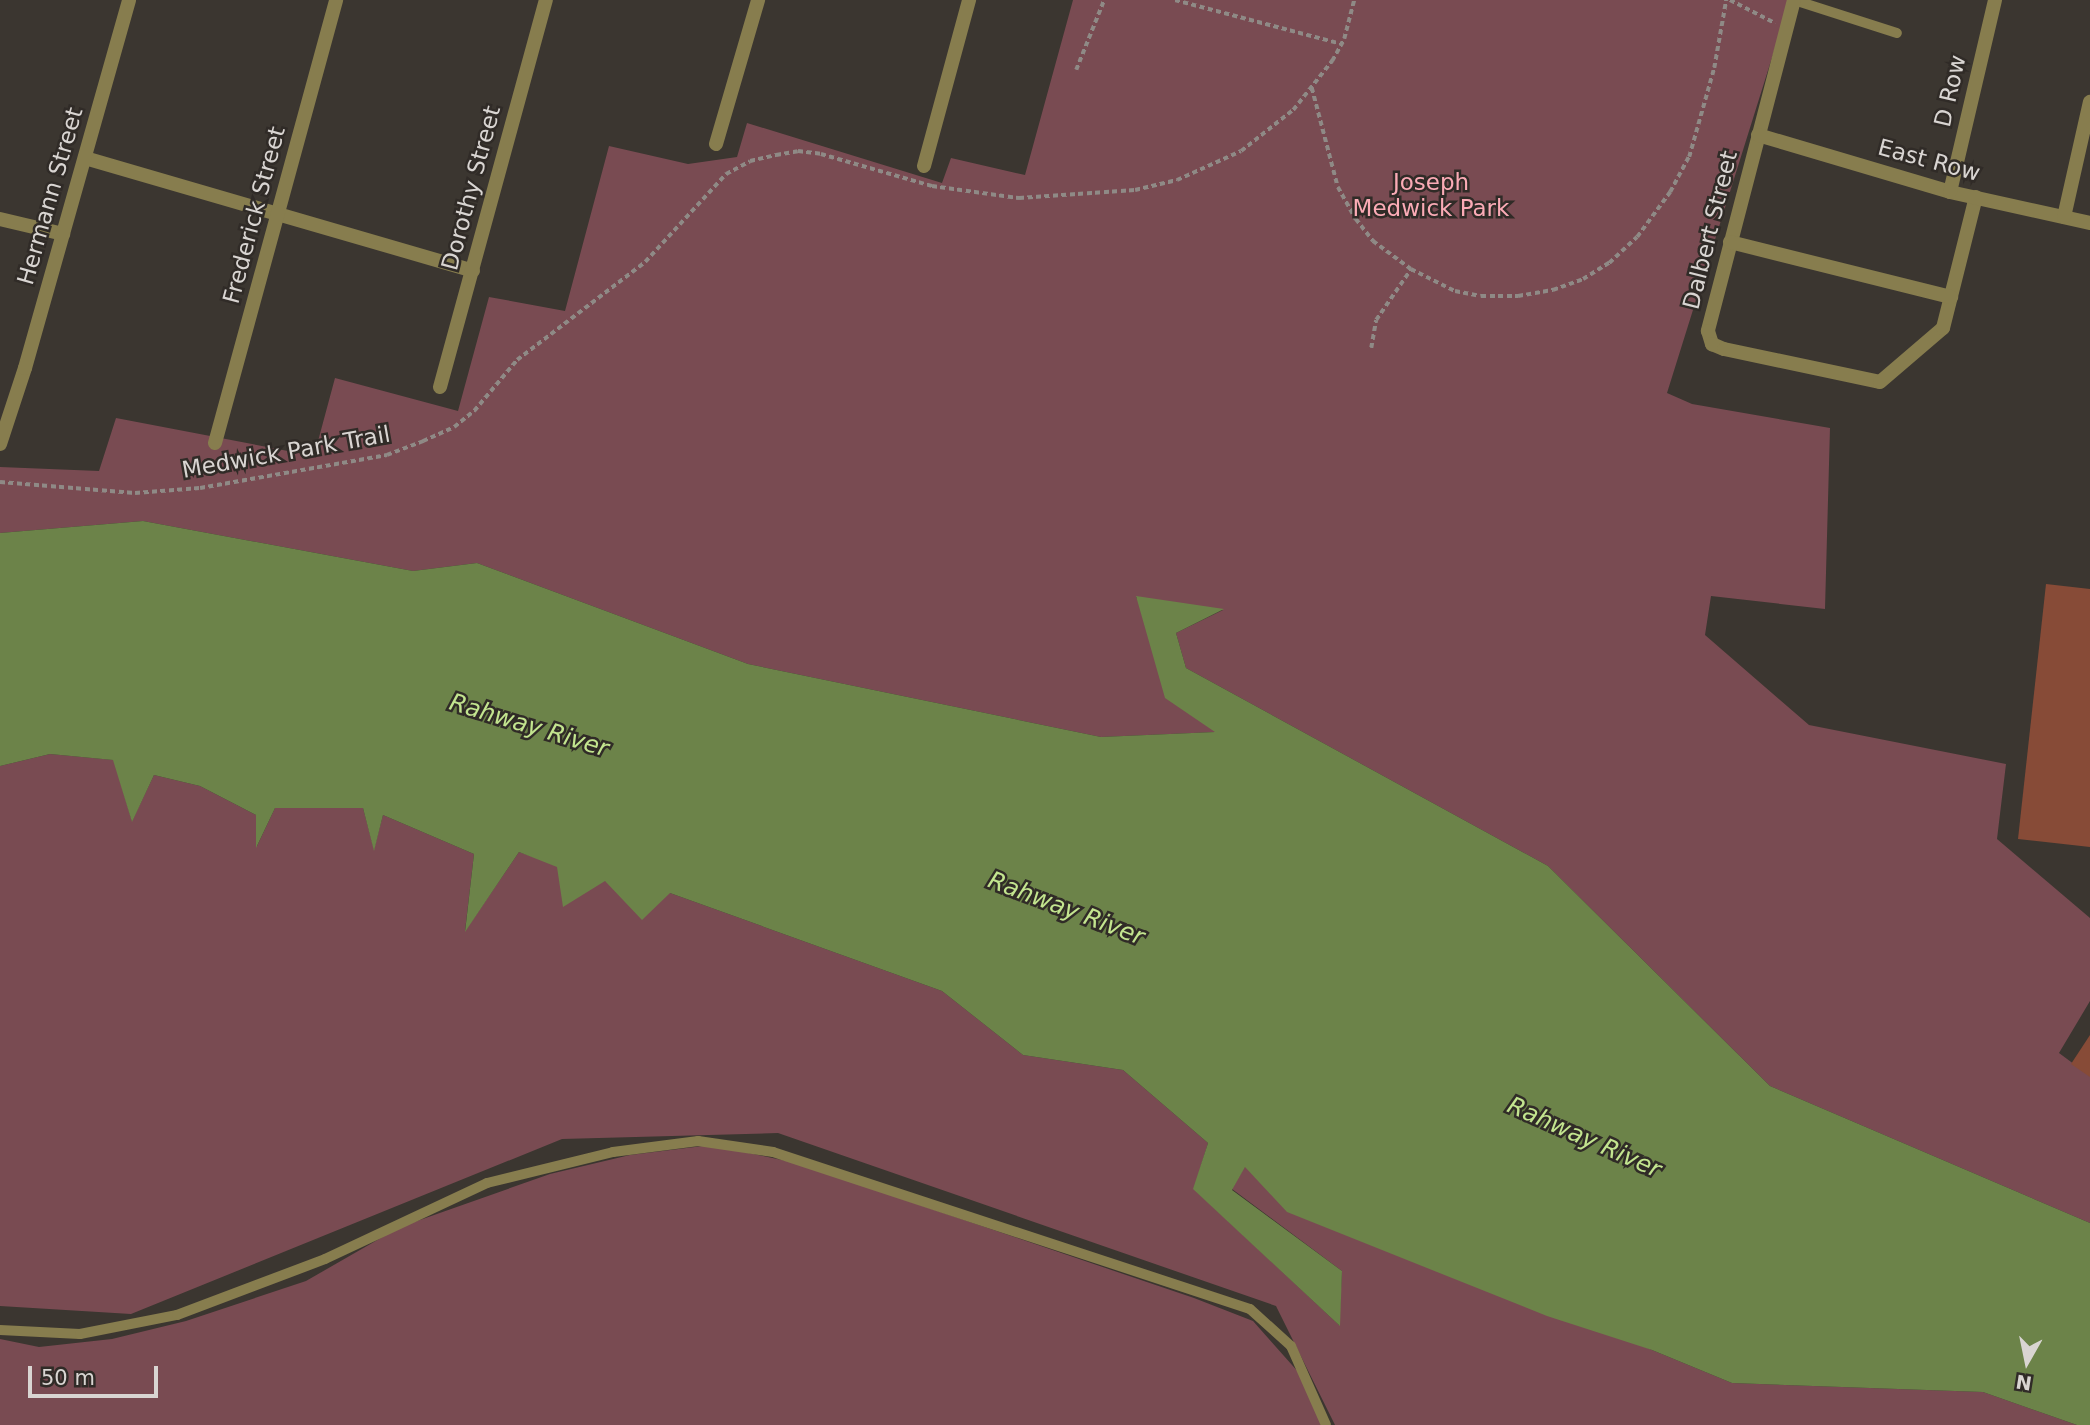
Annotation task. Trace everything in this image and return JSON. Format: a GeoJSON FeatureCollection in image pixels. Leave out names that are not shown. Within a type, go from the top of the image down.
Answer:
{"type":"FeatureCollection","features":[{"type":"Feature","properties":{"kind":"street","name":"Hermann Street"},"geometry":{"type":"LineString","coordinates":[[0,444],[129,0]]}},
{"type":"Feature","properties":{"kind":"street","name":"Frederick Street"},"geometry":{"type":"LineString","coordinates":[[215,443],[337,0]]}},
{"type":"Feature","properties":{"kind":"street","name":"Dorothy Street"},"geometry":{"type":"LineString","coordinates":[[440,387],[546,0]]}},
{"type":"Feature","properties":{"kind":"street"},"geometry":{"type":"LineString","coordinates":[[716,144],[758,0]]}},
{"type":"Feature","properties":{"kind":"street"},"geometry":{"type":"LineString","coordinates":[[924,166],[969,0]]}},
{"type":"Feature","properties":{"kind":"street","name":"Dalbert Street"},"geometry":{"type":"LineString","coordinates":[[1794,0],[1707,331],[1712,344],[1724,349],[1880,382],[1943,328],[1951,297]]}},
{"type":"Feature","properties":{"kind":"street","name":"D Row"},"geometry":{"type":"LineString","coordinates":[[1950,192],[1995,0]]}},
{"type":"Feature","properties":{"kind":"street"},"geometry":{"type":"LineString","coordinates":[[2064,217],[2090,102]]}},
{"type":"Feature","properties":{"kind":"street","name":"East Row"},"geometry":{"type":"LineString","coordinates":[[1758,135],[1950,192],[2090,223]]}},
{"type":"Feature","properties":{"kind":"street"},"geometry":{"type":"LineString","coordinates":[[85,158],[472,271]]}},
{"type":"Feature","properties":{"kind":"street"},"geometry":{"type":"LineString","coordinates":[[1730,242],[1951,297],[1976,197]]}},
{"type":"Feature","properties":{"kind":"street"},"geometry":{"type":"LineString","coordinates":[[0,219],[63,234]]}},
{"type":"Feature","properties":{"kind":"lane"},"geometry":{"type":"LineString","coordinates":[[1794,0],[1896,33]]}},
{"type":"Feature","properties":{"kind":"lane"},"geometry":{"type":"LineString","coordinates":[[0,1330],[80,1334],[177,1315],[325,1259],[487,1183],[613,1152],[698,1141],[773,1152],[1250,1309],[1290,1346],[1326,1425]]}},
{"type":"Feature","properties":{"kind":"path"},"geometry":{"type":"LineString","coordinates":[[1076,70],[1104,0]]}},
{"type":"Feature","properties":{"kind":"path"},"geometry":{"type":"LineString","coordinates":[[1175,0],[1341,44]]}},
{"type":"Feature","properties":{"kind":"path","name":"Medwick Park Trail"},"geometry":{"type":"LineString","coordinates":[[0,482],[135,493],[200,488],[387,455],[423,441],[454,426],[474,411],[517,360],[645,262],[708,190],[726,174],[750,162],[798,151],[821,154],[932,186],[1019,198],[1135,190],[1177,180],[1241,151],[1274,128],[1312,88],[1341,44],[1354,0]]}},
{"type":"Feature","properties":{"kind":"path"},"geometry":{"type":"LineString","coordinates":[[1312,88],[1338,187],[1356,219],[1373,241],[1411,270],[1455,291],[1518,296],[1553,290],[1583,279],[1609,263],[1637,237],[1670,192],[1689,157],[1714,68],[1728,0],[1786,29]]}},
{"type":"Feature","properties":{"kind":"path"},"geometry":{"type":"LineString","coordinates":[[1371,348],[1376,320],[1411,270]]}},
{"type":"Feature","properties":{"kind":"green space","name":"Joseph Medwick Park"},"geometry":{"type":"Polygon","coordinates":[[[1073,0],[1790,0],[1667,393],[1692,404],[1830,428],[1825,609],[1711,596],[1705,635],[1809,725],[2006,764],[1997,839],[2090,918],[2090,1001],[2059,1053],[2090,1076],[2090,1223],[1770,1086],[1548,866],[1186,668],[1176,633],[1223,610],[1136,597],[1216,732],[1101,737],[748,664],[477,563],[413,571],[143,521],[0,533],[0,467],[99,471],[116,418],[314,456],[335,378],[458,411],[489,297],[565,311],[609,146],[688,164],[737,157],[747,123],[942,183],[951,158],[1025,175],[1073,0]]]}},
{"type":"Feature","properties":{"kind":"green space"},"geometry":{"type":"Polygon","coordinates":[[[50,754],[114,760],[132,821],[154,775],[200,786],[256,815],[257,846],[275,808],[363,808],[374,849],[383,815],[474,854],[465,931],[519,852],[605,881],[670,893],[942,991],[1023,1055],[1123,1070],[1208,1143],[1194,1189],[1339,1325],[1342,1271],[1232,1189],[1245,1166],[1652,1350],[1732,1383],[1983,1392],[2077,1425],[1335,1425],[1276,1306],[778,1133],[562,1139],[131,1314],[0,1306],[0,766],[50,754]]]}},
{"type":"Feature","properties":{"kind":"green space"},"geometry":{"type":"Polygon","coordinates":[[[711,1145],[796,1163],[1194,1298],[1253,1321],[1300,1374],[1325,1425],[0,1425],[0,1339],[39,1347],[112,1339],[186,1321],[306,1281],[400,1227],[550,1174],[630,1155],[711,1145]]]}},
{"type":"Feature","properties":{"kind":"water","name":"Rahway River"},"geometry":{"type":"Polygon","coordinates":[[[143,521],[413,571],[477,563],[748,664],[1101,737],[1215,732],[1165,698],[1136,596],[1224,609],[1176,633],[1186,668],[1548,866],[1770,1086],[2090,1223],[2090,1425],[2077,1425],[1983,1392],[1732,1383],[1652,1350],[1547,1316],[1287,1212],[1245,1167],[1232,1190],[1342,1271],[1340,1326],[1193,1189],[1208,1143],[1123,1070],[1023,1055],[942,991],[670,893],[642,920],[605,881],[563,907],[557,867],[519,852],[465,932],[474,854],[383,815],[374,851],[363,808],[275,808],[256,848],[256,815],[200,786],[154,775],[132,822],[113,760],[50,754],[0,766],[0,533],[143,521]]]}},
{"type":"Feature","properties":{"kind":"building"},"geometry":{"type":"Polygon","coordinates":[[[2046,584],[2090,589],[2090,847],[2018,839],[2046,584]]]}},
{"type":"Feature","properties":{"kind":"building"},"geometry":{"type":"Polygon","coordinates":[[[2090,1035],[2090,1077],[2071,1064],[2090,1035]]]}}]}
